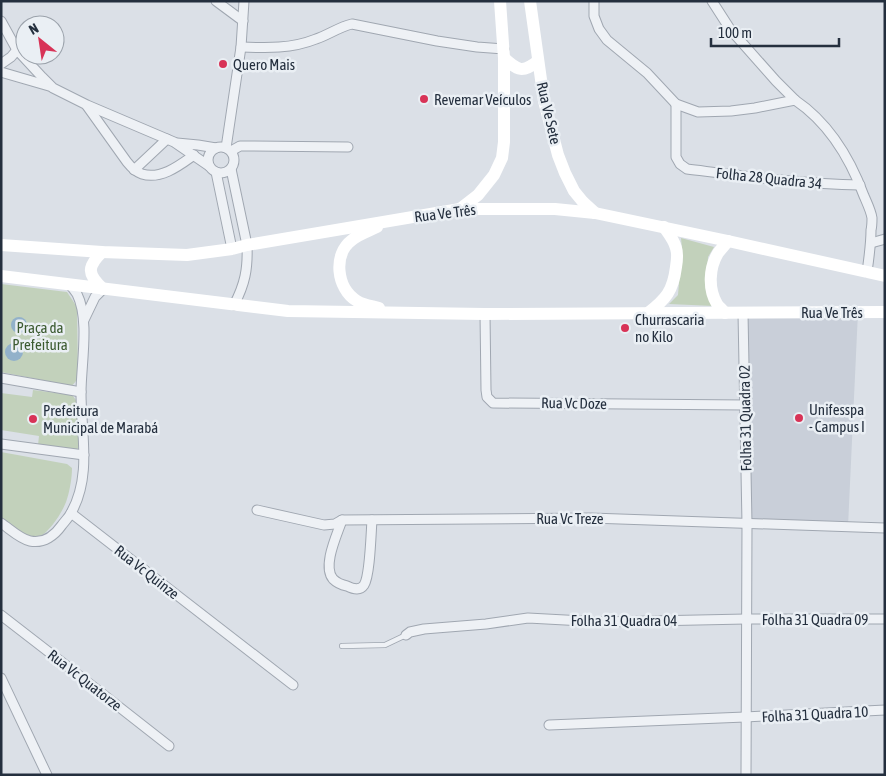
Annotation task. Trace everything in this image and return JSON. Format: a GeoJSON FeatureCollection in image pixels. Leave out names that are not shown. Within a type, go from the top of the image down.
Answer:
{"type":"FeatureCollection","features":[{"type":"Feature","properties":{"kind":"main road"},"geometry":{"type":"LineString","coordinates":[[460,209],[478,195],[494,175],[502,158],[504,142],[504,54],[500,1]]}},
{"type":"Feature","properties":{"kind":"main road","name":"Rua Ve Sete"},"geometry":{"type":"LineString","coordinates":[[530,1],[544,101],[558,155],[574,191],[595,213]]}},
{"type":"Feature","properties":{"kind":"main road"},"geometry":{"type":"LineString","coordinates":[[504,54],[514,67],[523,69],[530,67],[538,61]]}},
{"type":"Feature","properties":{"kind":"main road","name":"Rua Ve Três"},"geometry":{"type":"LineString","coordinates":[[1,245],[102,252],[187,255],[232,249],[460,209],[555,209],[595,213],[664,227],[885,276]]}},
{"type":"Feature","properties":{"kind":"main road"},"geometry":{"type":"LineString","coordinates":[[388,221],[352,240],[340,258],[340,274],[343,285],[357,302],[396,312]]}},
{"type":"Feature","properties":{"kind":"main road"},"geometry":{"type":"LineString","coordinates":[[648,313],[661,303],[675,280],[677,250],[664,227]]}},
{"type":"Feature","properties":{"kind":"main road"},"geometry":{"type":"LineString","coordinates":[[725,313],[717,304],[711,282],[712,268],[718,254],[728,241]]}},
{"type":"Feature","properties":{"kind":"main road"},"geometry":{"type":"LineString","coordinates":[[102,252],[90,268],[91,274],[103,289]]}},
{"type":"Feature","properties":{"kind":"main road","name":"Rua Ve Três"},"geometry":{"type":"LineString","coordinates":[[1,276],[288,311],[485,314],[885,312]]}},
{"type":"Feature","properties":{"kind":"street"},"geometry":{"type":"LineString","coordinates":[[216,1],[243,22]]}},
{"type":"Feature","properties":{"kind":"street"},"geometry":{"type":"LineString","coordinates":[[228,150],[241,47],[244,1]]}},
{"type":"Feature","properties":{"kind":"street"},"geometry":{"type":"LineString","coordinates":[[594,1],[594,16],[599,29],[608,40],[647,74],[676,104],[698,112],[731,111],[795,100]]}},
{"type":"Feature","properties":{"kind":"street"},"geometry":{"type":"LineString","coordinates":[[712,1],[730,29],[776,81],[795,100],[808,109],[834,136],[844,153],[860,185],[872,219],[867,272]]}},
{"type":"Feature","properties":{"kind":"street"},"geometry":{"type":"LineString","coordinates":[[1,21],[15,45]]}},
{"type":"Feature","properties":{"kind":"street"},"geometry":{"type":"LineString","coordinates":[[241,47],[271,48],[300,44],[352,24],[477,47],[504,54]]}},
{"type":"Feature","properties":{"kind":"street"},"geometry":{"type":"LineString","coordinates":[[1,64],[15,53]]}},
{"type":"Feature","properties":{"kind":"street"},"geometry":{"type":"LineString","coordinates":[[31,65],[53,88]]}},
{"type":"Feature","properties":{"kind":"street"},"geometry":{"type":"LineString","coordinates":[[1,72],[53,88],[87,105],[171,141],[194,155],[216,172],[221,173],[231,170],[234,160],[233,155],[221,147],[216,148],[171,141],[134,170]]}},
{"type":"Feature","properties":{"kind":"street","name":"Folha 28 Quadra 34"},"geometry":{"type":"LineString","coordinates":[[676,104],[676,156],[680,164],[687,168],[750,177],[824,184],[860,185]]}},
{"type":"Feature","properties":{"kind":"street"},"geometry":{"type":"LineString","coordinates":[[87,105],[127,162],[134,170],[142,174],[162,174],[181,165],[194,155]]}},
{"type":"Feature","properties":{"kind":"street"},"geometry":{"type":"LineString","coordinates":[[228,150],[240,146],[348,147]]}},
{"type":"Feature","properties":{"kind":"street"},"geometry":{"type":"LineString","coordinates":[[209,166],[209,156],[216,148]]}},
{"type":"Feature","properties":{"kind":"street"},"geometry":{"type":"LineString","coordinates":[[231,170],[247,245],[246,272],[242,288],[234,305]]}},
{"type":"Feature","properties":{"kind":"street"},"geometry":{"type":"LineString","coordinates":[[216,172],[232,249]]}},
{"type":"Feature","properties":{"kind":"street"},"geometry":{"type":"LineString","coordinates":[[871,243],[885,239]]}},
{"type":"Feature","properties":{"kind":"street"},"geometry":{"type":"LineString","coordinates":[[1,523],[28,541],[35,542],[49,538],[57,533],[71,513],[79,494],[84,472],[81,392],[84,320],[77,294],[70,285]]}},
{"type":"Feature","properties":{"kind":"street"},"geometry":{"type":"LineString","coordinates":[[84,320],[95,298],[103,289]]}},
{"type":"Feature","properties":{"kind":"street","name":"Folha 31 Quadra 02"},"geometry":{"type":"LineString","coordinates":[[743,313],[746,405],[746,619]]}},
{"type":"Feature","properties":{"kind":"street","name":"Rua Vc Doze"},"geometry":{"type":"LineString","coordinates":[[485,314],[486,390],[488,397],[493,403],[746,405]]}},
{"type":"Feature","properties":{"kind":"street"},"geometry":{"type":"LineString","coordinates":[[1,378],[81,392]]}},
{"type":"Feature","properties":{"kind":"street"},"geometry":{"type":"LineString","coordinates":[[1,444],[84,455]]}},
{"type":"Feature","properties":{"kind":"street","name":"Rua Vc Treze"},"geometry":{"type":"LineString","coordinates":[[257,510],[324,525],[335,524],[342,520],[591,518],[885,528]]}},
{"type":"Feature","properties":{"kind":"street","name":"Rua Vc Quinze"},"geometry":{"type":"LineString","coordinates":[[71,513],[293,685]]}},
{"type":"Feature","properties":{"kind":"street"},"geometry":{"type":"LineString","coordinates":[[342,520],[330,559],[329,569],[337,582],[359,589],[363,586],[368,574],[372,520]]}},
{"type":"Feature","properties":{"kind":"street","name":"Rua Vc Quatorze"},"geometry":{"type":"LineString","coordinates":[[1,615],[169,746]]}},
{"type":"Feature","properties":{"kind":"street","name":"Folha 31 Quadra 04"},"geometry":{"type":"LineString","coordinates":[[406,635],[410,632],[424,629],[486,624],[528,618],[602,622],[746,619]]}},
{"type":"Feature","properties":{"kind":"street"},"geometry":{"type":"LineString","coordinates":[[746,619],[746,775]]}},
{"type":"Feature","properties":{"kind":"street","name":"Folha 31 Quadra 09"},"geometry":{"type":"LineString","coordinates":[[746,619],[885,619]]}},
{"type":"Feature","properties":{"kind":"street"},"geometry":{"type":"LineString","coordinates":[[1,678],[47,775]]}},
{"type":"Feature","properties":{"kind":"street","name":"Folha 31 Quadra 10"},"geometry":{"type":"LineString","coordinates":[[745,717],[885,710]]}},
{"type":"Feature","properties":{"kind":"street"},"geometry":{"type":"LineString","coordinates":[[549,725],[745,717]]}},
{"type":"Feature","properties":{"kind":"lane"},"geometry":{"type":"LineString","coordinates":[[342,646],[385,645],[406,635]]}},
{"type":"Feature","properties":{"kind":"shaded area","name":"Unifesspa - Campus I"},"geometry":{"type":"Polygon","coordinates":[[[858,312],[848,527],[747,524],[743,313],[858,312]]]}},
{"type":"Feature","properties":{"kind":"green space"},"geometry":{"type":"Polygon","coordinates":[[[681,238],[714,247],[708,257],[706,292],[714,306],[669,304],[678,295],[682,248],[681,238]]]}},
{"type":"Feature","properties":{"kind":"green space","name":"Praça da Prefeitura"},"geometry":{"type":"Polygon","coordinates":[[[1,284],[67,292],[77,307],[78,375],[70,387],[1,372],[1,284]]]}},
{"type":"Feature","properties":{"kind":"green space"},"geometry":{"type":"Polygon","coordinates":[[[33,390],[72,395],[76,400],[79,446],[77,450],[38,445],[39,436],[1,430],[1,393],[32,397],[33,390]]]}},
{"type":"Feature","properties":{"kind":"green space"},"geometry":{"type":"Polygon","coordinates":[[[1,452],[67,464],[72,468],[69,492],[63,509],[52,526],[39,537],[27,538],[1,519],[1,452]]]}},
{"type":"Feature","properties":{"kind":"water"},"geometry":{"type":"Polygon","coordinates":[[[16,317],[22,317],[27,322],[25,331],[16,333],[11,328],[11,322],[16,317]]]}},
{"type":"Feature","properties":{"kind":"water"},"geometry":{"type":"Polygon","coordinates":[[[14,343],[20,346],[23,352],[20,358],[14,361],[8,358],[5,352],[8,346],[14,343]]]}},
{"type":"Feature","properties":{"kind":"place","name":"Quero Mais"},"geometry":{"type":"Point","coordinates":[223,64]}},
{"type":"Feature","properties":{"kind":"place","name":"Revemar Veículos"},"geometry":{"type":"Point","coordinates":[424,99]}},
{"type":"Feature","properties":{"kind":"place","name":"Churrascaria no Kilo"},"geometry":{"type":"Point","coordinates":[625,328]}},
{"type":"Feature","properties":{"kind":"place","name":"Unifesspa - Campus I"},"geometry":{"type":"Point","coordinates":[799,418]}},
{"type":"Feature","properties":{"kind":"place","name":"Prefeitura Municipal de Marabá"},"geometry":{"type":"Point","coordinates":[33,419]}}]}
